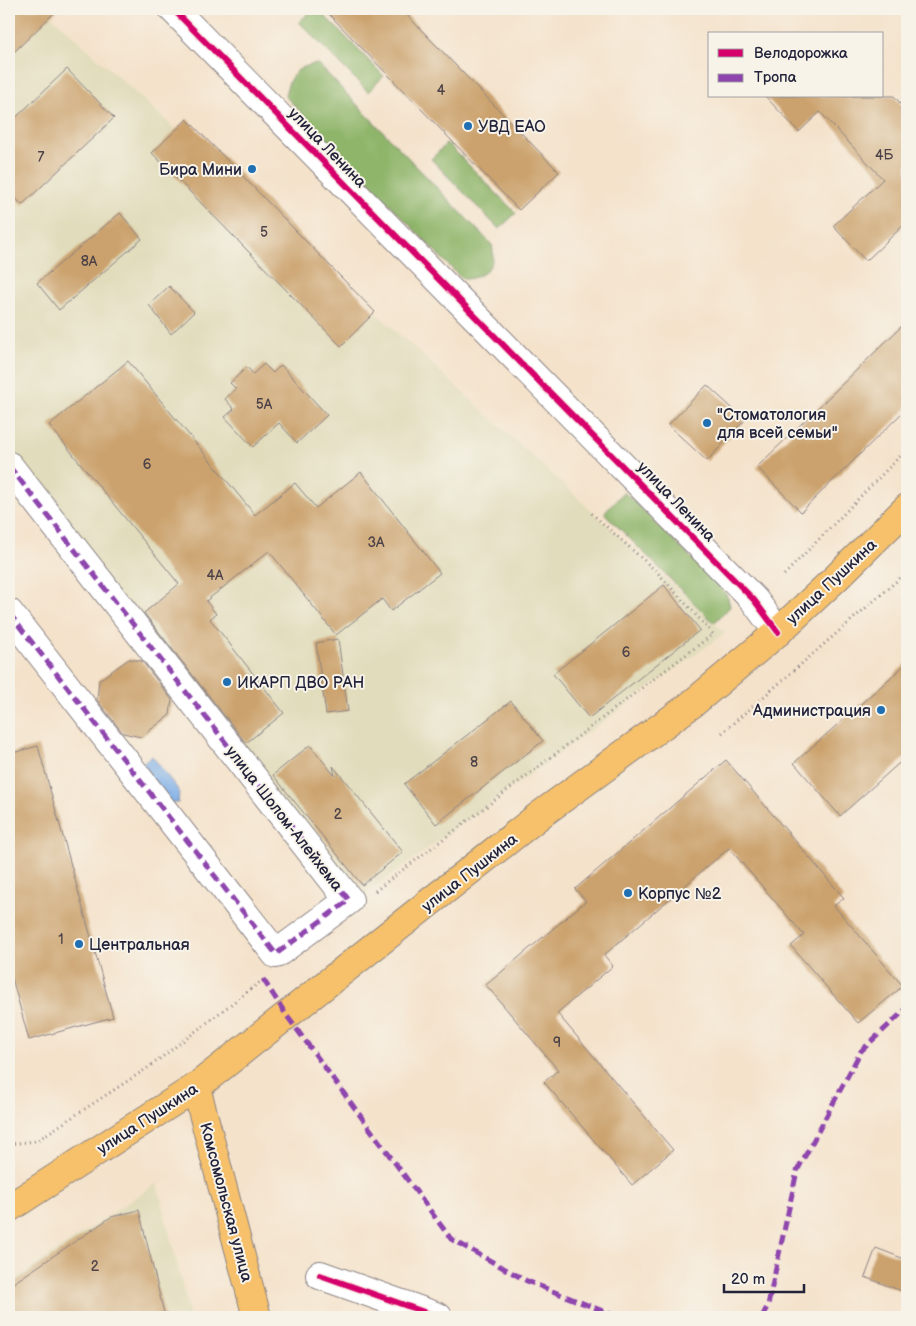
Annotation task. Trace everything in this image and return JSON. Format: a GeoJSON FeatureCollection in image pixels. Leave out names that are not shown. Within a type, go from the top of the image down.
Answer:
{"type":"FeatureCollection","features":[{"type":"Feature","properties":{"kind":"main road","name":"улица Пушкина"},"geometry":{"type":"LineString","coordinates":[[9,1208],[196,1087],[540,815],[692,704],[778,632],[907,508]]}},
{"type":"Feature","properties":{"kind":"main road","name":"Комсомольская улица"},"geometry":{"type":"LineString","coordinates":[[196,1087],[257,1317]]}},
{"type":"Feature","properties":{"kind":"street","name":"улица Ленина"},"geometry":{"type":"LineString","coordinates":[[173,9],[754,600],[778,632]]}},
{"type":"Feature","properties":{"kind":"street","name":"улица Шолом-Алейхема"},"geometry":{"type":"LineString","coordinates":[[9,466],[349,900],[276,954],[9,613]]}},
{"type":"Feature","properties":{"kind":"street"},"geometry":{"type":"LineString","coordinates":[[320,1275],[438,1317]]}},
{"type":"Feature","properties":{"kind":"path"},"geometry":{"type":"LineString","coordinates":[[784,575],[907,449]]}},
{"type":"Feature","properties":{"kind":"path"},"geometry":{"type":"LineString","coordinates":[[589,511],[657,572],[713,634]]}},
{"type":"Feature","properties":{"kind":"path"},"geometry":{"type":"LineString","coordinates":[[722,733],[907,572]]}},
{"type":"Feature","properties":{"kind":"path"},"geometry":{"type":"LineString","coordinates":[[9,1144],[36,1141]]}},
{"type":"Feature","properties":{"kind":"shaded area"},"geometry":{"type":"Polygon","coordinates":[[[9,9],[44,9],[725,633],[343,910],[9,473],[9,9]]]}},
{"type":"Feature","properties":{"kind":"shaded area"},"geometry":{"type":"Polygon","coordinates":[[[157,1183],[190,1317],[9,1317],[9,1283],[157,1183]]]}},
{"type":"Feature","properties":{"kind":"green space"},"geometry":{"type":"Polygon","coordinates":[[[313,9],[318,9],[384,76],[368,92],[299,22],[313,9]]]}},
{"type":"Feature","properties":{"kind":"green space"},"geometry":{"type":"Polygon","coordinates":[[[318,64],[492,245],[492,260],[487,270],[476,277],[462,279],[285,96],[291,78],[295,73],[304,67],[318,64]]]}},
{"type":"Feature","properties":{"kind":"green space"},"geometry":{"type":"Polygon","coordinates":[[[447,143],[516,213],[499,229],[431,159],[447,143]]]}},
{"type":"Feature","properties":{"kind":"green space"},"geometry":{"type":"Polygon","coordinates":[[[624,492],[721,587],[728,598],[730,607],[714,623],[604,513],[624,492]]]}},
{"type":"Feature","properties":{"kind":"water"},"geometry":{"type":"Polygon","coordinates":[[[152,756],[179,791],[178,803],[165,802],[138,767],[152,756]]]}},
{"type":"Feature","properties":{"kind":"building"},"geometry":{"type":"Polygon","coordinates":[[[9,9],[58,9],[9,57],[9,9]]]}},
{"type":"Feature","properties":{"kind":"building"},"geometry":{"type":"Polygon","coordinates":[[[324,9],[401,9],[559,172],[519,210],[324,9]]]}},
{"type":"Feature","properties":{"kind":"building"},"geometry":{"type":"Polygon","coordinates":[[[67,69],[114,118],[22,205],[9,191],[9,124],[67,69]]]}},
{"type":"Feature","properties":{"kind":"building"},"geometry":{"type":"Polygon","coordinates":[[[884,96],[894,96],[907,111],[907,222],[866,261],[833,226],[883,179],[820,112],[799,132],[767,98],[884,98],[884,96]]]}},
{"type":"Feature","properties":{"kind":"building"},"geometry":{"type":"Polygon","coordinates":[[[187,119],[375,312],[341,346],[152,153],[187,119]]]}},
{"type":"Feature","properties":{"kind":"building"},"geometry":{"type":"Polygon","coordinates":[[[120,213],[142,239],[59,310],[37,283],[120,213]]]}},
{"type":"Feature","properties":{"kind":"building"},"geometry":{"type":"Polygon","coordinates":[[[169,286],[194,312],[171,334],[149,305],[169,286]]]}},
{"type":"Feature","properties":{"kind":"building"},"geometry":{"type":"Polygon","coordinates":[[[907,321],[907,408],[801,512],[757,467],[907,321]]]}},
{"type":"Feature","properties":{"kind":"building"},"geometry":{"type":"Polygon","coordinates":[[[128,361],[255,515],[295,483],[316,508],[361,472],[440,573],[391,611],[382,599],[336,635],[269,551],[206,601],[216,614],[210,619],[284,713],[246,743],[144,613],[179,584],[49,425],[128,361]]]}},
{"type":"Feature","properties":{"kind":"building"},"geometry":{"type":"Polygon","coordinates":[[[264,364],[273,373],[281,365],[327,415],[297,443],[279,423],[253,447],[225,417],[234,409],[225,399],[236,389],[230,383],[247,367],[253,374],[264,364]]]}},
{"type":"Feature","properties":{"kind":"building","name":"\"Стоматология для всей семьи\""},"geometry":{"type":"Polygon","coordinates":[[[707,385],[745,420],[707,461],[668,425],[707,385]]]}},
{"type":"Feature","properties":{"kind":"building"},"geometry":{"type":"Polygon","coordinates":[[[664,585],[700,630],[589,718],[553,674],[664,585]]]}},
{"type":"Feature","properties":{"kind":"building"},"geometry":{"type":"Polygon","coordinates":[[[338,639],[348,711],[326,714],[316,643],[338,639]]]}},
{"type":"Feature","properties":{"kind":"building"},"geometry":{"type":"Polygon","coordinates":[[[129,659],[142,661],[172,700],[170,715],[141,737],[123,733],[97,700],[99,680],[129,659]]]}},
{"type":"Feature","properties":{"kind":"building","name":"Администрация"},"geometry":{"type":"Polygon","coordinates":[[[907,663],[907,756],[840,816],[794,763],[907,663]]]}},
{"type":"Feature","properties":{"kind":"building"},"geometry":{"type":"Polygon","coordinates":[[[511,701],[543,741],[436,824],[404,784],[511,701]]]}},
{"type":"Feature","properties":{"kind":"building"},"geometry":{"type":"Polygon","coordinates":[[[310,745],[335,776],[333,766],[403,852],[362,885],[273,775],[310,745]]]}},
{"type":"Feature","properties":{"kind":"building"},"geometry":{"type":"Polygon","coordinates":[[[38,746],[113,1017],[29,1040],[9,967],[9,754],[38,746]]]}},
{"type":"Feature","properties":{"kind":"building"},"geometry":{"type":"Polygon","coordinates":[[[726,760],[844,898],[834,906],[903,986],[858,1023],[791,946],[804,935],[729,848],[604,955],[613,966],[557,1013],[673,1150],[632,1185],[544,1082],[558,1070],[486,985],[586,901],[575,889],[726,760]]]}},
{"type":"Feature","properties":{"kind":"building"},"geometry":{"type":"Polygon","coordinates":[[[139,1210],[165,1317],[9,1317],[9,1286],[111,1217],[139,1210]]]}},
{"type":"Feature","properties":{"kind":"building"},"geometry":{"type":"Polygon","coordinates":[[[876,1248],[907,1260],[907,1293],[865,1277],[876,1248]]]}},
{"type":"Feature","properties":{"kind":"marked path"},"geometry":{"type":"LineString","coordinates":[[9,466],[349,900],[276,954],[9,613]]}},
{"type":"Feature","properties":{"kind":"marked path"},"geometry":{"type":"LineString","coordinates":[[263,979],[287,1016],[451,1239],[527,1281],[618,1317]]}},
{"type":"Feature","properties":{"kind":"marked path"},"geometry":{"type":"LineString","coordinates":[[762,1317],[768,1305],[797,1171],[861,1051],[907,1008]]}},
{"type":"Feature","properties":{"kind":"cycle path"},"geometry":{"type":"LineString","coordinates":[[173,9],[754,600],[778,632]]}},
{"type":"Feature","properties":{"kind":"cycle path"},"geometry":{"type":"LineString","coordinates":[[320,1275],[438,1317]]}},
{"type":"Feature","properties":{"kind":"place","name":"УВД ЕАО"},"geometry":{"type":"Point","coordinates":[468,126]}},
{"type":"Feature","properties":{"kind":"place","name":"Бира Мини"},"geometry":{"type":"Point","coordinates":[252,169]}},
{"type":"Feature","properties":{"kind":"place","name":"\"Стоматология для всей семьи\""},"geometry":{"type":"Point","coordinates":[707,423]}},
{"type":"Feature","properties":{"kind":"place","name":"ИКАРП ДВО РАН"},"geometry":{"type":"Point","coordinates":[227,682]}},
{"type":"Feature","properties":{"kind":"place","name":"Администрация"},"geometry":{"type":"Point","coordinates":[881,710]}},
{"type":"Feature","properties":{"kind":"place","name":"Корпус №2"},"geometry":{"type":"Point","coordinates":[628,893]}},
{"type":"Feature","properties":{"kind":"place","name":"Центральная"},"geometry":{"type":"Point","coordinates":[79,944]}}]}
